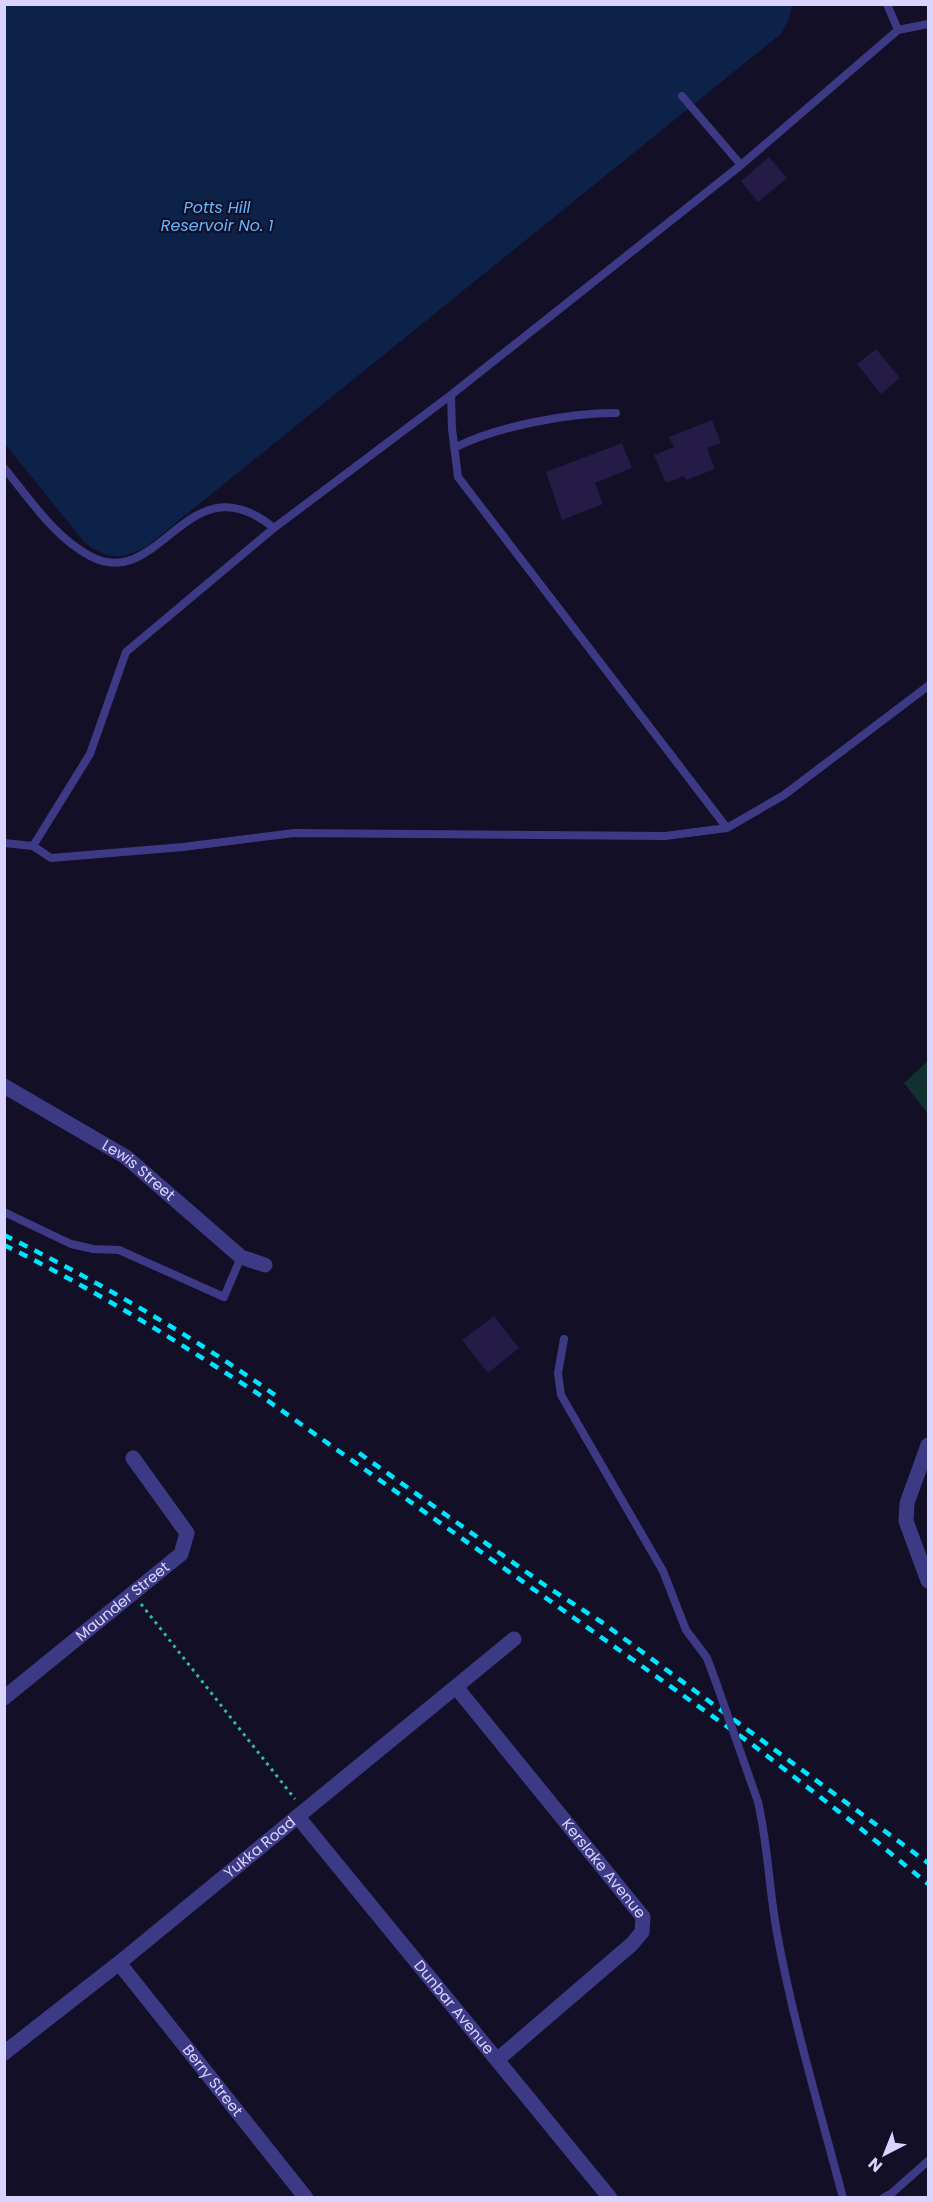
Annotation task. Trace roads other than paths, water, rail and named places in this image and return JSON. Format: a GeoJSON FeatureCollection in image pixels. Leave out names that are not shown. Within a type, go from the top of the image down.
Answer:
{"type":"FeatureCollection","features":[{"type":"Feature","properties":{"kind":"street","name":"Lewis Street"},"geometry":{"type":"LineString","coordinates":[[4,1086],[126,1157],[241,1257],[265,1265]]}},
{"type":"Feature","properties":{"kind":"street"},"geometry":{"type":"LineString","coordinates":[[927,1572],[906,1521],[907,1503],[928,1445]]}},
{"type":"Feature","properties":{"kind":"street","name":"Maunder Street"},"geometry":{"type":"LineString","coordinates":[[4,1698],[181,1554],[187,1533],[133,1458]]}},
{"type":"Feature","properties":{"kind":"street","name":"Yukka Road"},"geometry":{"type":"LineString","coordinates":[[4,2053],[119,1963],[514,1639]]}},
{"type":"Feature","properties":{"kind":"street","name":"Kerslake Avenue"},"geometry":{"type":"LineString","coordinates":[[456,1687],[643,1917],[642,1932],[632,1944],[497,2060]]}},
{"type":"Feature","properties":{"kind":"street","name":"Dunbar Avenue"},"geometry":{"type":"LineString","coordinates":[[302,1814],[497,2060],[610,2198]]}},
{"type":"Feature","properties":{"kind":"street","name":"Berry Street"},"geometry":{"type":"LineString","coordinates":[[119,1963],[306,2198]]}},
{"type":"Feature","properties":{"kind":"lane"},"geometry":{"type":"LineString","coordinates":[[887,4],[898,30]]}},
{"type":"Feature","properties":{"kind":"lane"},"geometry":{"type":"LineString","coordinates":[[33,846],[90,754],[126,652],[274,528],[452,395],[741,165],[898,30],[928,24]]}},
{"type":"Feature","properties":{"kind":"lane"},"geometry":{"type":"LineString","coordinates":[[682,96],[741,165]]}},
{"type":"Feature","properties":{"kind":"lane"},"geometry":{"type":"LineString","coordinates":[[452,395],[452,429],[458,477],[727,828]]}},
{"type":"Feature","properties":{"kind":"lane"},"geometry":{"type":"LineString","coordinates":[[454,448],[474,438],[501,430],[592,413],[616,413]]}},
{"type":"Feature","properties":{"kind":"lane"},"geometry":{"type":"LineString","coordinates":[[4,468],[61,536],[100,561],[113,563],[138,558],[149,552],[191,517],[210,508],[244,511],[262,518],[274,528]]}},
{"type":"Feature","properties":{"kind":"lane"},"geometry":{"type":"LineString","coordinates":[[4,843],[33,846],[51,858],[294,833],[665,837],[727,828],[784,795],[928,686]]}},
{"type":"Feature","properties":{"kind":"lane"},"geometry":{"type":"LineString","coordinates":[[4,1212],[71,1244],[93,1249],[119,1250],[224,1298],[241,1257]]}},
{"type":"Feature","properties":{"kind":"lane"},"geometry":{"type":"LineString","coordinates":[[564,1339],[558,1373],[561,1395],[663,1571],[686,1630],[707,1658],[758,1802],[777,1932],[843,2198]]}},
{"type":"Feature","properties":{"kind":"lane"},"geometry":{"type":"LineString","coordinates":[[883,2198],[892,2193],[928,2161]]}},
{"type":"Feature","properties":{"kind":"water","name":"Potts Hill Reservoir No. 1"},"geometry":{"type":"Polygon","coordinates":[[[792,4],[789,19],[782,33],[146,547],[122,556],[101,553],[85,543],[5,444],[4,5],[792,4]]]}},
{"type":"Feature","properties":{"kind":"railway"},"geometry":{"type":"LineString","coordinates":[[4,1235],[143,1310],[210,1351],[275,1395]]}},
{"type":"Feature","properties":{"kind":"railway"},"geometry":{"type":"LineString","coordinates":[[4,1245],[133,1315],[257,1393],[753,1745],[928,1884]]}},
{"type":"Feature","properties":{"kind":"railway"},"geometry":{"type":"LineString","coordinates":[[359,1453],[546,1586],[603,1623],[928,1863]]}}]}
